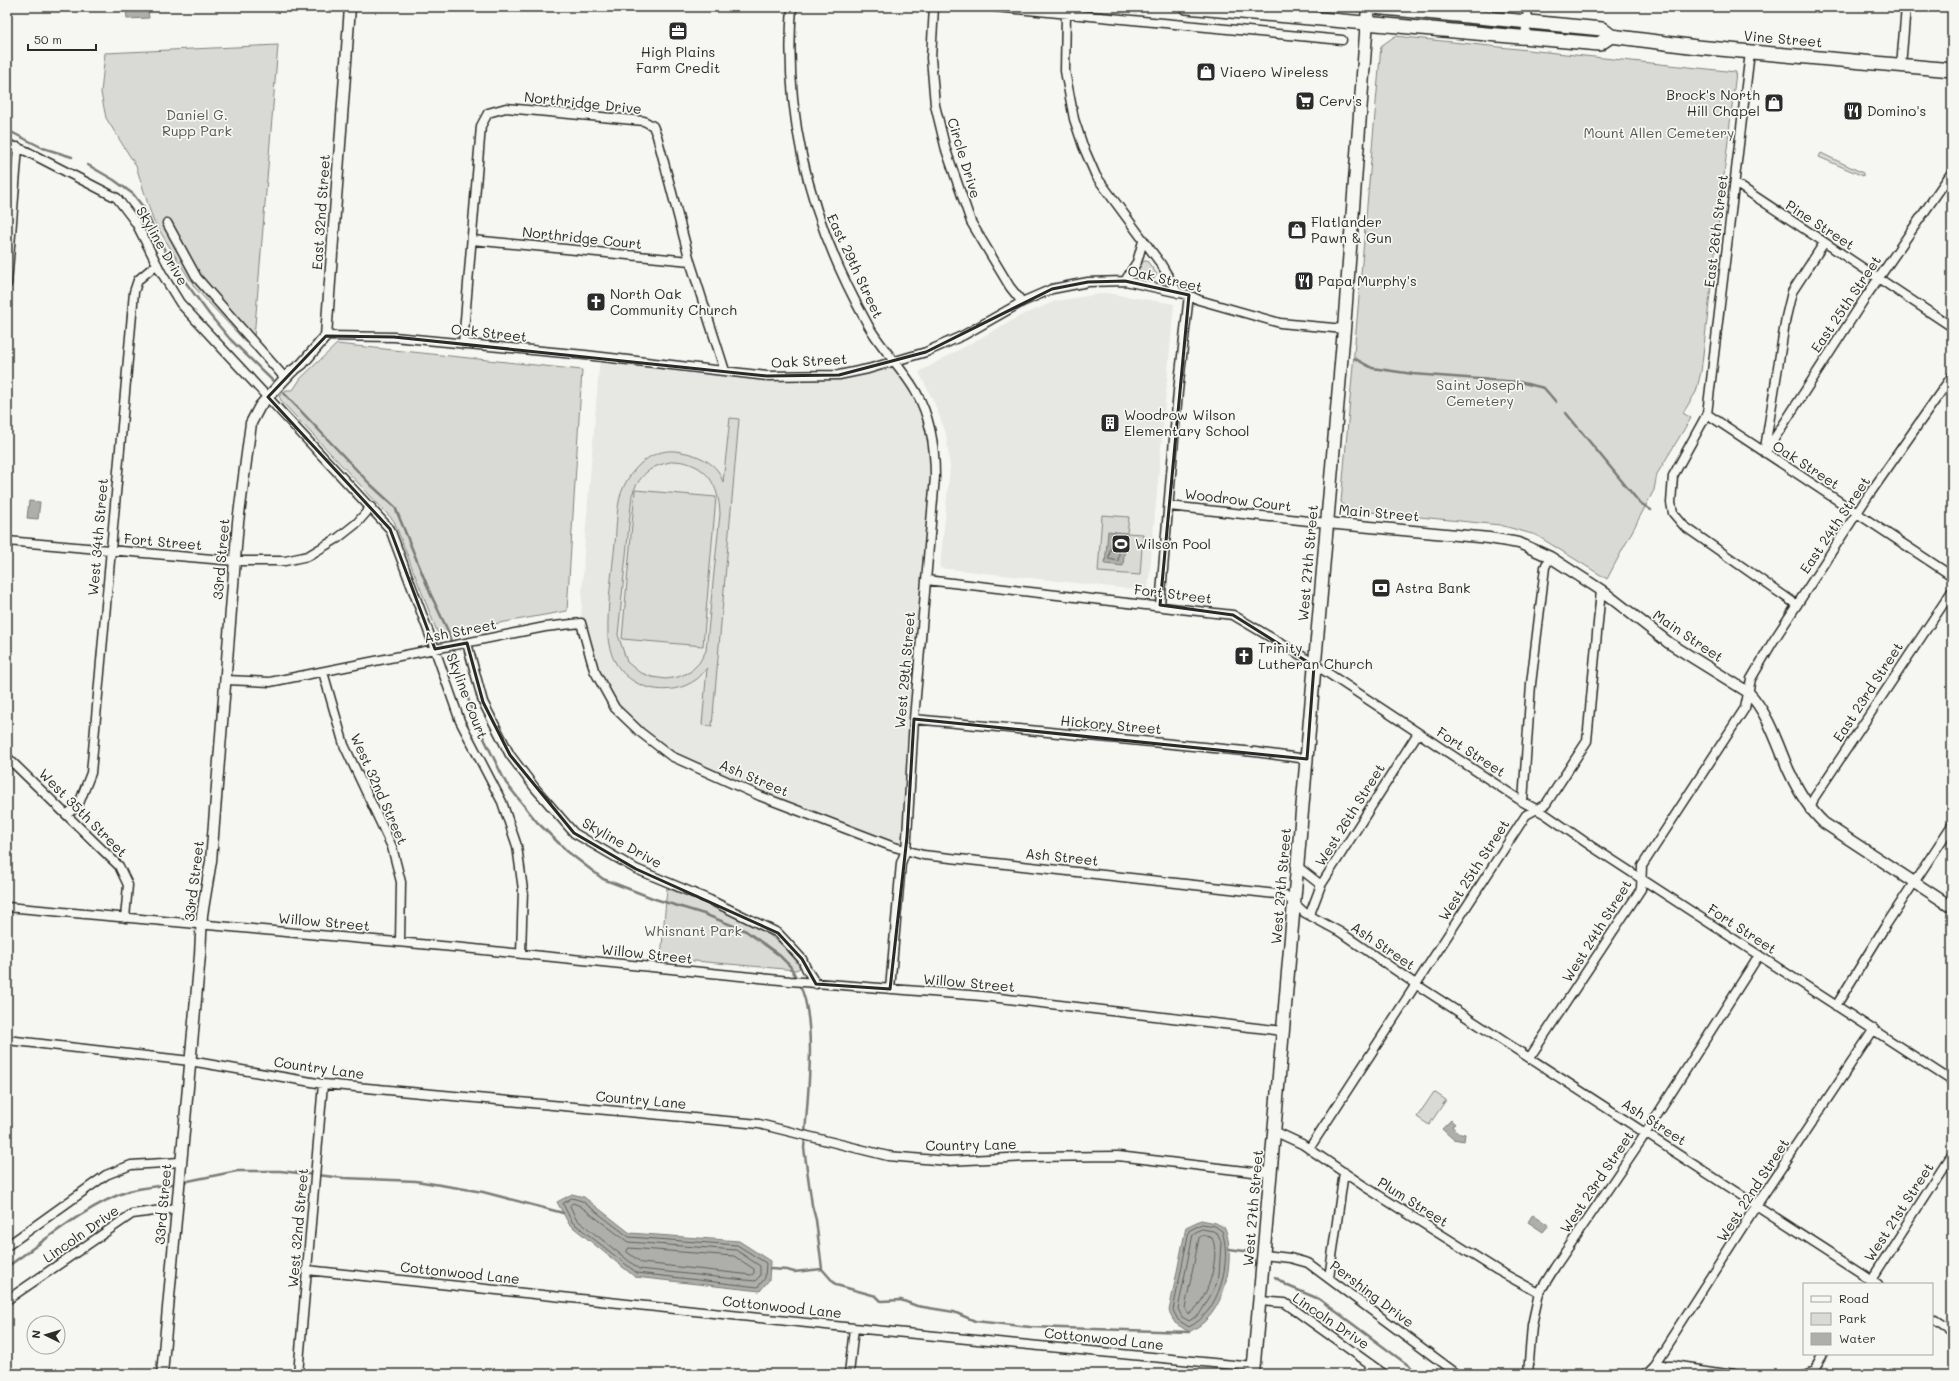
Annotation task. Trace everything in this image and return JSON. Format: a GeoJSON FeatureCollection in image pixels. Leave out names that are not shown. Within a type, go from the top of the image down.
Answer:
{"type":"FeatureCollection","features":[{"type":"Feature","properties":{"kind":"main road"},"geometry":{"type":"LineString","coordinates":[[1186,7],[1599,44],[1611,36],[1602,29],[1373,7]]}},
{"type":"Feature","properties":{"kind":"main road","name":"West 27th Street"},"geometry":{"type":"LineString","coordinates":[[1254,1371],[1270,1170],[1298,867],[1344,329],[1368,7]]}},
{"type":"Feature","properties":{"kind":"main road","name":"Vine Street"},"geometry":{"type":"LineString","coordinates":[[1611,36],[1750,52],[1952,70]]}},
{"type":"Feature","properties":{"kind":"street","name":"East 32nd Street"},"geometry":{"type":"LineString","coordinates":[[326,336],[350,7]]}},
{"type":"Feature","properties":{"kind":"street","name":"East 29th Street"},"geometry":{"type":"LineString","coordinates":[[792,7],[790,40],[797,135],[812,199],[826,240],[855,300],[868,325],[894,362]]}},
{"type":"Feature","properties":{"kind":"street","name":"Circle Drive"},"geometry":{"type":"LineString","coordinates":[[934,7],[931,58],[935,105],[946,150],[971,222],[1010,287],[1022,302]]}},
{"type":"Feature","properties":{"kind":"street"},"geometry":{"type":"LineString","coordinates":[[995,7],[1342,40]]}},
{"type":"Feature","properties":{"kind":"street"},"geometry":{"type":"LineString","coordinates":[[1525,38],[1528,7]]}},
{"type":"Feature","properties":{"kind":"street"},"geometry":{"type":"LineString","coordinates":[[1901,66],[1906,7]]}},
{"type":"Feature","properties":{"kind":"street"},"geometry":{"type":"LineString","coordinates":[[1066,13],[1066,71],[1074,119],[1083,146],[1096,176],[1161,264],[1178,293]]}},
{"type":"Feature","properties":{"kind":"street","name":"East 26th Street"},"geometry":{"type":"LineString","coordinates":[[1707,414],[1750,52]]}},
{"type":"Feature","properties":{"kind":"street","name":"Northridge Drive"},"geometry":{"type":"LineString","coordinates":[[463,344],[481,126],[488,114],[506,108],[644,121],[653,126],[657,136],[690,261],[725,371]]}},
{"type":"Feature","properties":{"kind":"street","name":"Skyline Drive"},"geometry":{"type":"LineString","coordinates":[[7,144],[18,147],[116,198],[136,223],[157,264],[180,303],[268,397]]}},
{"type":"Feature","properties":{"kind":"street"},"geometry":{"type":"LineString","coordinates":[[7,284],[18,147]]}},
{"type":"Feature","properties":{"kind":"street","name":"East 25th Street"},"geometry":{"type":"LineString","coordinates":[[1765,453],[1879,279],[1952,172]]}},
{"type":"Feature","properties":{"kind":"street","name":"Pine Street"},"geometry":{"type":"LineString","coordinates":[[1735,183],[1952,327]]}},
{"type":"Feature","properties":{"kind":"street"},"geometry":{"type":"LineString","coordinates":[[167,223],[197,278],[285,378]]}},
{"type":"Feature","properties":{"kind":"street","name":"Northridge Court"},"geometry":{"type":"LineString","coordinates":[[472,240],[690,261]]}},
{"type":"Feature","properties":{"kind":"street"},"geometry":{"type":"LineString","coordinates":[[1125,281],[1137,262],[1143,241]]}},
{"type":"Feature","properties":{"kind":"street"},"geometry":{"type":"LineString","coordinates":[[1765,453],[1788,307],[1792,292],[1824,243]]}},
{"type":"Feature","properties":{"kind":"street","name":"West 34th Street"},"geometry":{"type":"LineString","coordinates":[[67,814],[78,806],[91,773],[134,292],[138,280],[157,264]]}},
{"type":"Feature","properties":{"kind":"street","name":"Oak Street"},"geometry":{"type":"LineString","coordinates":[[326,336],[394,337],[585,355],[767,376],[839,375],[894,362],[926,352],[964,335],[1022,302],[1052,289],[1088,282],[1125,281],[1189,295],[1199,300],[1280,323],[1344,329]]}},
{"type":"Feature","properties":{"kind":"street"},"geometry":{"type":"LineString","coordinates":[[1160,605],[1182,353],[1189,295]]}},
{"type":"Feature","properties":{"kind":"street"},"geometry":{"type":"LineString","coordinates":[[268,397],[285,378],[302,364],[326,336]]}},
{"type":"Feature","properties":{"kind":"street","name":"West 29th Street"},"geometry":{"type":"LineString","coordinates":[[890,989],[901,863],[906,850],[914,719],[936,477],[935,448],[927,418],[916,392],[894,362]]}},
{"type":"Feature","properties":{"kind":"street","name":"East 24th Street"},"geometry":{"type":"LineString","coordinates":[[1748,692],[1751,679],[1797,605],[1857,514],[1952,376]]}},
{"type":"Feature","properties":{"kind":"street","name":"Skyline Court"},"geometry":{"type":"LineString","coordinates":[[268,397],[390,529],[435,649],[460,722],[502,802],[516,846],[523,890],[521,954]]}},
{"type":"Feature","properties":{"kind":"street","name":"33rd Street"},"geometry":{"type":"LineString","coordinates":[[162,1374],[202,924],[211,861],[238,522],[251,423],[260,406],[268,397]]}},
{"type":"Feature","properties":{"kind":"street","name":"Oak Street"},"geometry":{"type":"LineString","coordinates":[[1707,414],[1952,576]]}},
{"type":"Feature","properties":{"kind":"street"},"geometry":{"type":"LineString","coordinates":[[1707,414],[1673,476],[1670,493],[1673,513],[1684,526],[1797,605]]}},
{"type":"Feature","properties":{"kind":"street","name":"Woodrow Court"},"geometry":{"type":"LineString","coordinates":[[1169,506],[1327,523]]}},
{"type":"Feature","properties":{"kind":"street","name":"Fort Street"},"geometry":{"type":"LineString","coordinates":[[7,541],[235,561],[285,561],[308,556],[338,538],[357,523],[371,507]]}},
{"type":"Feature","properties":{"kind":"street","name":"Main Street"},"geometry":{"type":"LineString","coordinates":[[1327,523],[1489,538],[1519,543],[1550,557],[1601,590],[1669,643],[1748,692],[1759,703],[1788,769],[1810,810],[1824,823],[1952,907]]}},
{"type":"Feature","properties":{"kind":"street"},"geometry":{"type":"LineString","coordinates":[[1523,802],[1531,684],[1545,568],[1550,557]]}},
{"type":"Feature","properties":{"kind":"street","name":"Fort Street"},"geometry":{"type":"LineString","coordinates":[[926,580],[1160,605],[1233,615],[1302,656],[1314,666],[1952,1081]]}},
{"type":"Feature","properties":{"kind":"street","name":"West 25th Street"},"geometry":{"type":"LineString","coordinates":[[1309,1149],[1417,985],[1526,815],[1546,804],[1587,741],[1601,590]]}},
{"type":"Feature","properties":{"kind":"street","name":"East 23rd Street"},"geometry":{"type":"LineString","coordinates":[[1810,810],[1818,792],[1952,591]]}},
{"type":"Feature","properties":{"kind":"street","name":"Ash Street"},"geometry":{"type":"LineString","coordinates":[[226,680],[270,682],[545,627],[581,623],[594,670],[615,708],[640,732],[671,756],[760,796],[890,846],[923,855],[1285,895],[1304,913],[1310,914],[1340,932],[1417,985],[1530,1057],[1873,1283]]}},
{"type":"Feature","properties":{"kind":"street","name":"Skyline Drive"},"geometry":{"type":"LineString","coordinates":[[467,643],[483,702],[510,755],[535,788],[574,833],[636,869],[717,903],[778,933],[802,959],[813,983]]}},
{"type":"Feature","properties":{"kind":"street","name":"West 32nd Street"},"geometry":{"type":"LineString","coordinates":[[323,672],[344,745],[392,847],[401,882],[400,942]]}},
{"type":"Feature","properties":{"kind":"street","name":"West 24th Street"},"geometry":{"type":"LineString","coordinates":[[1530,1057],[1641,889],[1643,880],[1642,866],[1745,708],[1748,692]]}},
{"type":"Feature","properties":{"kind":"street","name":"Hickory Street"},"geometry":{"type":"LineString","coordinates":[[914,719],[1255,752],[1307,759]]}},
{"type":"Feature","properties":{"kind":"street","name":"West 26th Street"},"geometry":{"type":"LineString","coordinates":[[1310,914],[1321,885],[1418,733]]}},
{"type":"Feature","properties":{"kind":"street","name":"West 35th Street"},"geometry":{"type":"LineString","coordinates":[[7,757],[119,866],[128,885],[126,918]]}},
{"type":"Feature","properties":{"kind":"street"},"geometry":{"type":"LineString","coordinates":[[1836,1006],[1914,882],[1952,825]]}},
{"type":"Feature","properties":{"kind":"street"},"geometry":{"type":"LineString","coordinates":[[1298,867],[1321,885]]}},
{"type":"Feature","properties":{"kind":"street","name":"Willow Street"},"geometry":{"type":"LineString","coordinates":[[7,907],[400,942],[790,981],[982,996],[1283,1031]]}},
{"type":"Feature","properties":{"kind":"street","name":"West 23rd Street"},"geometry":{"type":"LineString","coordinates":[[1528,1374],[1532,1325],[1539,1293],[1646,1133],[1759,955]]}},
{"type":"Feature","properties":{"kind":"street","name":"West 22nd Street"},"geometry":{"type":"LineString","coordinates":[[1654,1365],[1756,1206],[1874,1030]]}},
{"type":"Feature","properties":{"kind":"street","name":"Country Lane"},"geometry":{"type":"LineString","coordinates":[[8,1042],[190,1061],[323,1084],[759,1124],[888,1156],[948,1161],[1027,1157],[1118,1156],[1261,1173],[1270,1170]]}},
{"type":"Feature","properties":{"kind":"street","name":"West 32nd Street"},"geometry":{"type":"LineString","coordinates":[[298,1374],[323,1084]]}},
{"type":"Feature","properties":{"kind":"street","name":"Plum Street"},"geometry":{"type":"LineString","coordinates":[[1274,1131],[1309,1149],[1498,1270],[1539,1293]]}},
{"type":"Feature","properties":{"kind":"street","name":"West 21st Street"},"geometry":{"type":"LineString","coordinates":[[1873,1283],[1952,1154]]}},
{"type":"Feature","properties":{"kind":"street"},"geometry":{"type":"LineString","coordinates":[[7,1246],[106,1175],[131,1166],[180,1167]]}},
{"type":"Feature","properties":{"kind":"street"},"geometry":{"type":"LineString","coordinates":[[1329,1278],[1344,1172]]}},
{"type":"Feature","properties":{"kind":"street","name":"Lincoln Drive"},"geometry":{"type":"LineString","coordinates":[[7,1300],[132,1214],[177,1208]]}},
{"type":"Feature","properties":{"kind":"street","name":"Pershing Drive"},"geometry":{"type":"LineString","coordinates":[[1264,1255],[1308,1262],[1457,1374]]}},
{"type":"Feature","properties":{"kind":"street","name":"Cottonwood Lane"},"geometry":{"type":"LineString","coordinates":[[307,1270],[1254,1371]]}},
{"type":"Feature","properties":{"kind":"street","name":"Lincoln Drive"},"geometry":{"type":"LineString","coordinates":[[1260,1301],[1285,1303],[1384,1374]]}},
{"type":"Feature","properties":{"kind":"street"},"geometry":{"type":"LineString","coordinates":[[1933,1321],[1952,1333]]}},
{"type":"Feature","properties":{"kind":"street"},"geometry":{"type":"LineString","coordinates":[[849,1374],[854,1328]]}},
{"type":"Feature","properties":{"kind":"street"},"geometry":{"type":"LineString","coordinates":[[1803,1374],[1814,1372],[1823,1355]]}},
{"type":"Feature","properties":{"kind":"street"},"geometry":{"type":"LineString","coordinates":[[1369,1374],[1370,1364]]}},
{"type":"Feature","properties":{"kind":"street"},"geometry":{"type":"LineString","coordinates":[[1645,1374],[1654,1365],[1672,1365],[1734,1374]]}},
{"type":"Feature","properties":{"kind":"highlighted area"},"geometry":{"type":"Polygon","coordinates":[[[1125,281],[1189,295],[1160,605],[1233,615],[1314,666],[1307,759],[914,719],[907,837],[890,989],[816,984],[802,959],[778,933],[636,869],[574,833],[510,755],[483,702],[467,643],[435,649],[390,529],[268,397],[326,336],[394,337],[767,376],[839,375],[926,352],[1052,289],[1088,282],[1125,281]]]}},
{"type":"Feature","properties":{"kind":"shaded area"},"geometry":{"type":"Polygon","coordinates":[[[1106,293],[1174,304],[1148,591],[940,568],[950,467],[946,433],[933,400],[919,372],[1022,315],[1056,301],[1106,293]]]}},
{"type":"Feature","properties":{"kind":"shaded area"},"geometry":{"type":"Polygon","coordinates":[[[600,356],[767,376],[816,375],[894,362],[916,392],[935,448],[906,850],[891,846],[671,756],[640,732],[603,689],[581,623],[584,551],[600,356]]]}},
{"type":"Feature","properties":{"kind":"green space","name":"Saint Joseph Cemetery"},"geometry":{"type":"Polygon","coordinates":[[[1395,36],[1736,72],[1701,372],[1696,392],[1683,413],[1691,418],[1657,474],[1654,490],[1607,579],[1536,535],[1500,525],[1349,510],[1341,502],[1381,46],[1395,36]]]}},
{"type":"Feature","properties":{"kind":"green space","name":"Daniel G. Rupp Park"},"geometry":{"type":"Polygon","coordinates":[[[278,45],[253,350],[195,288],[153,220],[136,166],[106,118],[101,93],[105,53],[278,45]]]}},
{"type":"Feature","properties":{"kind":"green space"},"geometry":{"type":"Polygon","coordinates":[[[1821,153],[1863,173],[1863,176],[1819,157],[1821,153]]]}},
{"type":"Feature","properties":{"kind":"green space"},"geometry":{"type":"Polygon","coordinates":[[[1143,261],[1147,261],[1157,274],[1154,279],[1138,276],[1137,272],[1143,261]]]}},
{"type":"Feature","properties":{"kind":"green space"},"geometry":{"type":"Polygon","coordinates":[[[337,344],[582,370],[567,611],[438,634],[394,521],[282,402],[279,396],[286,390],[293,390],[301,378],[337,344]]]}},
{"type":"Feature","properties":{"kind":"green space"},"geometry":{"type":"Polygon","coordinates":[[[730,418],[739,419],[712,726],[702,725],[707,668],[697,679],[675,689],[663,690],[640,684],[621,670],[613,658],[608,639],[608,613],[618,506],[624,486],[638,466],[651,456],[659,453],[675,451],[687,453],[704,459],[714,466],[723,482],[730,418]],[[676,461],[654,467],[644,475],[635,487],[632,495],[618,635],[627,662],[639,672],[652,677],[666,679],[678,677],[690,672],[699,663],[706,651],[720,514],[714,485],[703,471],[696,466],[676,461]]]}},
{"type":"Feature","properties":{"kind":"green space"},"geometry":{"type":"Polygon","coordinates":[[[635,490],[716,497],[703,646],[622,639],[635,490]]]}},
{"type":"Feature","properties":{"kind":"green space","name":"Wilson Pool"},"geometry":{"type":"Polygon","coordinates":[[[1102,515],[1129,517],[1127,533],[1143,534],[1140,575],[1098,572],[1102,515]]]}},
{"type":"Feature","properties":{"kind":"green space","name":"Whisnant Park"},"geometry":{"type":"Polygon","coordinates":[[[667,888],[722,910],[759,929],[776,940],[790,953],[800,968],[796,970],[661,958],[667,888]]]}},
{"type":"Feature","properties":{"kind":"green space"},"geometry":{"type":"Polygon","coordinates":[[[1434,1092],[1446,1100],[1429,1125],[1417,1117],[1434,1092]]]}},
{"type":"Feature","properties":{"kind":"water"},"geometry":{"type":"Polygon","coordinates":[[[126,8],[131,8],[137,12],[148,11],[149,18],[127,19],[126,8]]]}},
{"type":"Feature","properties":{"kind":"water"},"geometry":{"type":"Polygon","coordinates":[[[29,501],[40,502],[38,519],[27,518],[29,501]]]}},
{"type":"Feature","properties":{"kind":"water"},"geometry":{"type":"Polygon","coordinates":[[[1108,531],[1126,533],[1123,566],[1105,564],[1108,531]]]}},
{"type":"Feature","properties":{"kind":"water"},"geometry":{"type":"Polygon","coordinates":[[[1451,1120],[1455,1124],[1452,1126],[1457,1132],[1465,1134],[1464,1141],[1453,1139],[1442,1129],[1451,1120]]]}},
{"type":"Feature","properties":{"kind":"water"},"geometry":{"type":"Polygon","coordinates":[[[572,1194],[584,1197],[630,1233],[739,1241],[770,1261],[769,1280],[760,1291],[635,1277],[569,1224],[557,1202],[572,1194]]]}},
{"type":"Feature","properties":{"kind":"water"},"geometry":{"type":"Polygon","coordinates":[[[1533,1214],[1549,1225],[1543,1232],[1528,1222],[1533,1214]]]}},
{"type":"Feature","properties":{"kind":"water"},"geometry":{"type":"Polygon","coordinates":[[[1201,1220],[1216,1223],[1225,1228],[1228,1239],[1229,1264],[1227,1278],[1218,1303],[1204,1322],[1189,1332],[1175,1323],[1169,1311],[1186,1227],[1201,1220]]]}},
{"type":"Feature","properties":{"kind":"waterway"},"geometry":{"type":"LineString","coordinates":[[7,130],[43,148],[72,157]]}},
{"type":"Feature","properties":{"kind":"waterway"},"geometry":{"type":"LineString","coordinates":[[88,165],[114,180],[133,194],[144,208],[170,261],[209,314],[230,339],[276,384]]}},
{"type":"Feature","properties":{"kind":"waterway"},"geometry":{"type":"LineString","coordinates":[[1354,358],[1372,368],[1413,374],[1519,382],[1544,388],[1556,402]]}},
{"type":"Feature","properties":{"kind":"waterway"},"geometry":{"type":"LineString","coordinates":[[279,388],[370,484],[395,507],[431,595],[448,631],[474,718],[506,783],[537,822],[568,852],[603,879],[655,899],[704,914],[746,931],[779,955],[790,966],[797,979]]}},
{"type":"Feature","properties":{"kind":"waterway"},"geometry":{"type":"LineString","coordinates":[[1566,413],[1639,502],[1651,510]]}},
{"type":"Feature","properties":{"kind":"waterway"},"geometry":{"type":"LineString","coordinates":[[799,984],[805,998],[810,1035],[805,1133]]}},
{"type":"Feature","properties":{"kind":"waterway"},"geometry":{"type":"LineString","coordinates":[[805,1138],[804,1148],[812,1205],[816,1220],[822,1269],[836,1285],[876,1296],[881,1301],[901,1300],[917,1306],[954,1312],[975,1321],[1030,1327],[1189,1332]]}},
{"type":"Feature","properties":{"kind":"waterway"},"geometry":{"type":"LineString","coordinates":[[183,1182],[237,1171],[280,1171],[344,1178],[416,1181],[483,1192],[563,1213]]}},
{"type":"Feature","properties":{"kind":"waterway"},"geometry":{"type":"LineString","coordinates":[[7,1267],[66,1224],[113,1197],[129,1191],[178,1183]]}},
{"type":"Feature","properties":{"kind":"waterway"},"geometry":{"type":"LineString","coordinates":[[1229,1249],[1252,1252]]}},
{"type":"Feature","properties":{"kind":"waterway"},"geometry":{"type":"LineString","coordinates":[[770,1269],[794,1272],[822,1269]]}},
{"type":"Feature","properties":{"kind":"waterway"},"geometry":{"type":"LineString","coordinates":[[1275,1277],[1288,1286],[1319,1299],[1420,1374]]}},
{"type":"Feature","properties":{"kind":"place","name":"High Plains Farm Credit"},"geometry":{"type":"Point","coordinates":[678,31]}},
{"type":"Feature","properties":{"kind":"place","name":"Viaero Wireless"},"geometry":{"type":"Point","coordinates":[1206,72]}},
{"type":"Feature","properties":{"kind":"place","name":"Cerv's"},"geometry":{"type":"Point","coordinates":[1305,101]}},
{"type":"Feature","properties":{"kind":"place","name":"Brock's North Hill Chapel"},"geometry":{"type":"Point","coordinates":[1774,103]}},
{"type":"Feature","properties":{"kind":"place","name":"Domino's"},"geometry":{"type":"Point","coordinates":[1853,111]}},
{"type":"Feature","properties":{"kind":"place","name":"Flatlander Pawn & Gun"},"geometry":{"type":"Point","coordinates":[1297,230]}},
{"type":"Feature","properties":{"kind":"place","name":"Papa Murphy's"},"geometry":{"type":"Point","coordinates":[1304,281]}},
{"type":"Feature","properties":{"kind":"place","name":"North Oak Community Church"},"geometry":{"type":"Point","coordinates":[596,302]}},
{"type":"Feature","properties":{"kind":"place","name":"Woodrow Wilson Elementary School"},"geometry":{"type":"Point","coordinates":[1110,423]}},
{"type":"Feature","properties":{"kind":"place","name":"Wilson Pool"},"geometry":{"type":"Point","coordinates":[1121,544]}},
{"type":"Feature","properties":{"kind":"place","name":"Astra Bank"},"geometry":{"type":"Point","coordinates":[1381,588]}},
{"type":"Feature","properties":{"kind":"place","name":"Trinity Lutheran Church"},"geometry":{"type":"Point","coordinates":[1244,656]}},
{"type":"Feature","properties":{"kind":"park label","name":"Mount Allen Cemetery"},"geometry":{"type":"Point","coordinates":[1659,133]}}]}
